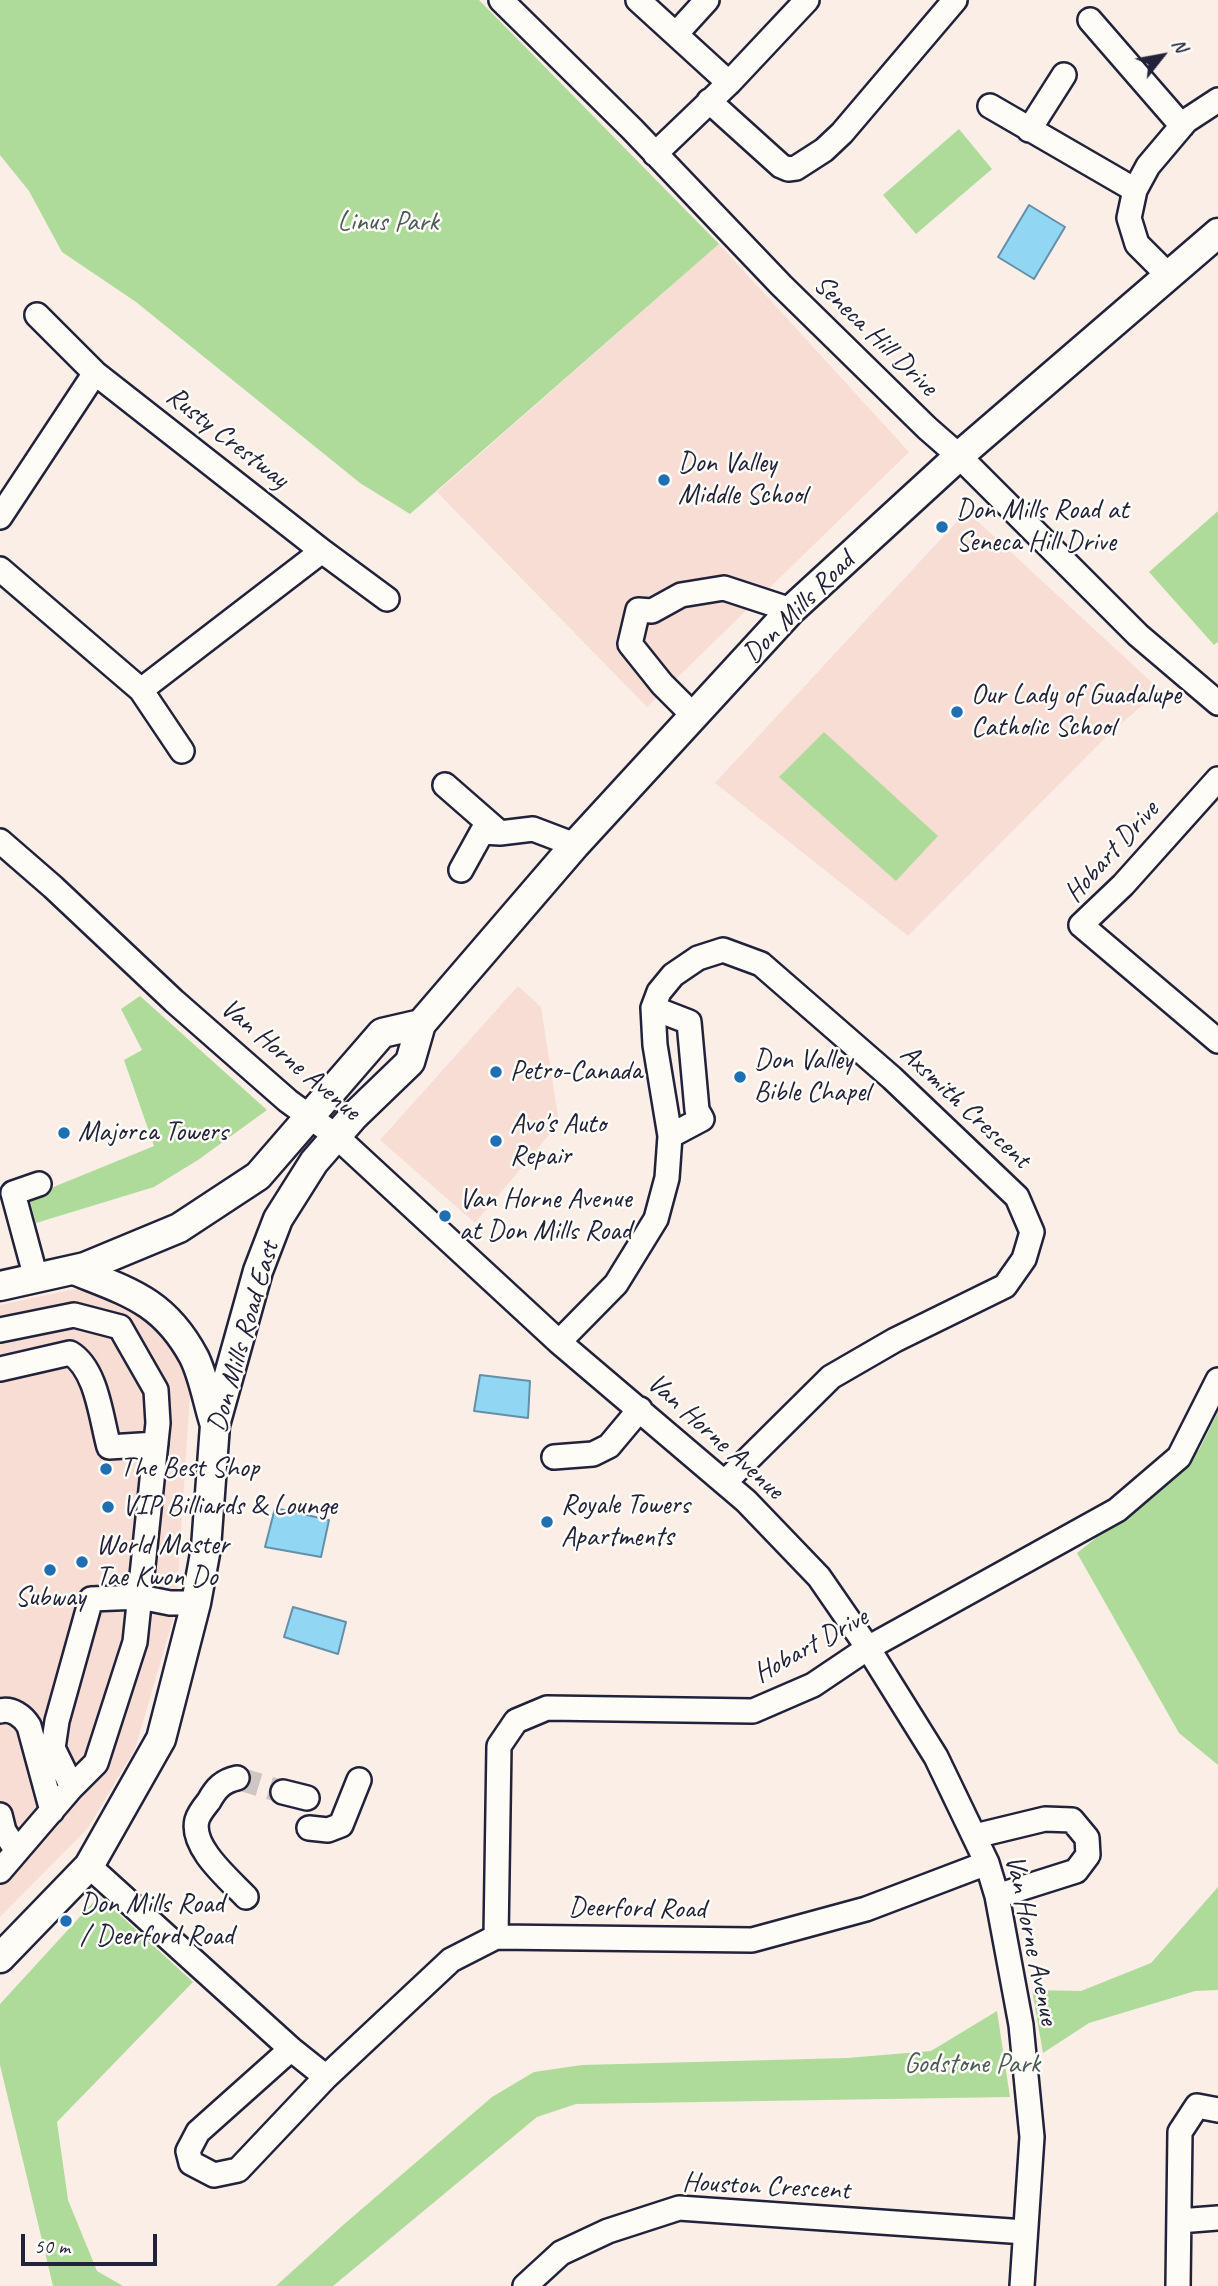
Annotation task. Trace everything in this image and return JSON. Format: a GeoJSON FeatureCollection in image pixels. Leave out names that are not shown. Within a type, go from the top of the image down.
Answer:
{"type":"FeatureCollection","features":[{"type":"Feature","properties":{"kind":"main road","name":"Don Mills Road"},"geometry":{"type":"LineString","coordinates":[[336,1136],[410,1062],[421,1024],[575,845],[791,610],[959,456],[1218,233]]}},
{"type":"Feature","properties":{"kind":"main road"},"geometry":{"type":"LineString","coordinates":[[0,1286],[85,1267],[179,1228],[258,1176],[382,1033],[421,1024]]}},
{"type":"Feature","properties":{"kind":"main road","name":"Don Mills Road East"},"geometry":{"type":"LineString","coordinates":[[2,1948],[89,1866],[161,1739],[196,1603],[206,1548],[215,1425],[258,1271],[278,1219],[314,1162],[336,1136]]}},
{"type":"Feature","properties":{"kind":"main road"},"geometry":{"type":"LineString","coordinates":[[74,1269],[132,1293],[165,1315],[194,1359],[215,1425]]}},
{"type":"Feature","properties":{"kind":"street","name":"Seneca Hill Drive"},"geometry":{"type":"LineString","coordinates":[[501,0],[781,285],[959,456],[1138,635],[1218,703]]}},
{"type":"Feature","properties":{"kind":"street"},"geometry":{"type":"LineString","coordinates":[[638,0],[729,83]]}},
{"type":"Feature","properties":{"kind":"street"},"geometry":{"type":"LineString","coordinates":[[676,34],[706,0]]}},
{"type":"Feature","properties":{"kind":"street"},"geometry":{"type":"LineString","coordinates":[[655,154],[729,83],[786,9],[807,0]]}},
{"type":"Feature","properties":{"kind":"street"},"geometry":{"type":"LineString","coordinates":[[709,101],[781,166],[796,168],[814,158],[842,133],[955,0]]}},
{"type":"Feature","properties":{"kind":"street"},"geometry":{"type":"LineString","coordinates":[[1090,20],[1182,127]]}},
{"type":"Feature","properties":{"kind":"street"},"geometry":{"type":"LineString","coordinates":[[1029,130],[1064,75]]}},
{"type":"Feature","properties":{"kind":"street"},"geometry":{"type":"LineString","coordinates":[[1169,276],[1137,244],[1129,218],[1135,190],[1148,166],[1186,121],[1218,100]]}},
{"type":"Feature","properties":{"kind":"street"},"geometry":{"type":"LineString","coordinates":[[990,106],[1135,190]]}},
{"type":"Feature","properties":{"kind":"street","name":"Rusty Crestway"},"geometry":{"type":"LineString","coordinates":[[37,315],[95,373],[387,600]]}},
{"type":"Feature","properties":{"kind":"street"},"geometry":{"type":"LineString","coordinates":[[0,517],[95,373]]}},
{"type":"Feature","properties":{"kind":"street"},"geometry":{"type":"LineString","coordinates":[[141,690],[322,551]]}},
{"type":"Feature","properties":{"kind":"street"},"geometry":{"type":"LineString","coordinates":[[0,569],[141,690],[182,751]]}},
{"type":"Feature","properties":{"kind":"street"},"geometry":{"type":"LineString","coordinates":[[694,716],[662,684],[630,644],[638,610],[652,611],[681,595],[724,588],[791,610]]}},
{"type":"Feature","properties":{"kind":"street","name":"Hobart Drive"},"geometry":{"type":"LineString","coordinates":[[1218,779],[1123,885],[1081,925],[1218,1041]]}},
{"type":"Feature","properties":{"kind":"street"},"geometry":{"type":"LineString","coordinates":[[445,785],[500,833]]}},
{"type":"Feature","properties":{"kind":"street"},"geometry":{"type":"LineString","coordinates":[[461,870],[482,832],[533,829],[575,845]]}},
{"type":"Feature","properties":{"kind":"street","name":"Van Horne Avenue"},"geometry":{"type":"LineString","coordinates":[[0,841],[173,1001],[288,1101],[336,1136],[559,1342],[725,1482],[819,1577],[868,1648],[936,1757],[987,1863],[997,1896],[1020,2019],[1032,2137],[1022,2286]]}},
{"type":"Feature","properties":{"kind":"street","name":"Axsmith Crescent"},"geometry":{"type":"LineString","coordinates":[[653,1008],[659,992],[674,975],[698,958],[723,950],[761,964],[892,1078],[1017,1197],[1032,1232],[1024,1259],[1005,1286],[895,1340],[831,1377],[725,1482]]}},
{"type":"Feature","properties":{"kind":"street"},"geometry":{"type":"LineString","coordinates":[[559,1342],[616,1284],[656,1219],[667,1178],[670,1136],[655,1045],[653,1008],[689,1022],[697,1110],[702,1119],[670,1136]]}},
{"type":"Feature","properties":{"kind":"street"},"geometry":{"type":"LineString","coordinates":[[36,1278],[13,1193],[39,1184]]}},
{"type":"Feature","properties":{"kind":"street"},"geometry":{"type":"LineString","coordinates":[[0,1330],[74,1315],[120,1327],[156,1390],[158,1423],[135,1642],[96,1763],[0,1871]]}},
{"type":"Feature","properties":{"kind":"street"},"geometry":{"type":"LineString","coordinates":[[0,1369],[70,1353],[81,1360],[90,1375],[109,1447],[156,1444]]}},
{"type":"Feature","properties":{"kind":"street","name":"Hobart Drive"},"geometry":{"type":"LineString","coordinates":[[496,1937],[499,1746],[516,1721],[547,1708],[753,1711],[813,1685],[868,1648],[1117,1510],[1180,1457],[1218,1380]]}},
{"type":"Feature","properties":{"kind":"street"},"geometry":{"type":"LineString","coordinates":[[554,1457],[593,1454],[609,1446],[640,1409]]}},
{"type":"Feature","properties":{"kind":"street"},"geometry":{"type":"LineString","coordinates":[[72,1787],[54,1748],[57,1721],[91,1599],[140,1598],[170,1603],[196,1603]]}},
{"type":"Feature","properties":{"kind":"street"},"geometry":{"type":"LineString","coordinates":[[0,1712],[5,1710],[24,1717],[29,1726],[52,1811]]}},
{"type":"Feature","properties":{"kind":"street"},"geometry":{"type":"LineString","coordinates":[[237,1778],[227,1780],[215,1789],[197,1820],[198,1839],[208,1857],[246,1896]]}},
{"type":"Feature","properties":{"kind":"street"},"geometry":{"type":"LineString","coordinates":[[309,1828],[328,1830],[341,1825],[359,1780]]}},
{"type":"Feature","properties":{"kind":"street"},"geometry":{"type":"LineString","coordinates":[[284,1792],[307,1798]]}},
{"type":"Feature","properties":{"kind":"street"},"geometry":{"type":"LineString","coordinates":[[0,1815],[4,1831],[17,1852]]}},
{"type":"Feature","properties":{"kind":"street"},"geometry":{"type":"LineString","coordinates":[[975,1836],[1045,1819],[1072,1820],[1087,1838],[1088,1855],[1076,1871],[997,1896]]}},
{"type":"Feature","properties":{"kind":"street","name":"Deerford Road"},"geometry":{"type":"LineString","coordinates":[[291,2049],[198,2132],[188,2151],[191,2163],[214,2175],[238,2170],[326,2077],[451,1960],[496,1937],[752,1940],[866,1909],[987,1863]]}},
{"type":"Feature","properties":{"kind":"street"},"geometry":{"type":"LineString","coordinates":[[89,1866],[291,2049],[326,2077]]}},
{"type":"Feature","properties":{"kind":"street"},"geometry":{"type":"LineString","coordinates":[[1178,2286],[1180,2132],[1197,2106],[1218,2110]]}},
{"type":"Feature","properties":{"kind":"street","name":"Houston Crescent"},"geometry":{"type":"LineString","coordinates":[[525,2286],[561,2253],[608,2231],[679,2208],[1025,2232]]}},
{"type":"Feature","properties":{"kind":"street"},"geometry":{"type":"LineString","coordinates":[[1179,2221],[1218,2218]]}},
{"type":"Feature","properties":{"kind":"shaded area","name":"Don Valley Middle School"},"geometry":{"type":"Polygon","coordinates":[[[719,244],[909,452],[647,707],[437,492],[719,244]]]}},
{"type":"Feature","properties":{"kind":"shaded area","name":"Our Lady of Guadalupe Catholic School"},"geometry":{"type":"Polygon","coordinates":[[[964,514],[973,517],[1160,690],[1108,735],[908,936],[715,783],[964,514]]]}},
{"type":"Feature","properties":{"kind":"shaded area"},"geometry":{"type":"Polygon","coordinates":[[[518,986],[541,1007],[559,1123],[475,1223],[380,1140],[518,986]]]}},
{"type":"Feature","properties":{"kind":"shaded area"},"geometry":{"type":"Polygon","coordinates":[[[94,1285],[139,1303],[182,1355],[190,1394],[176,1609],[135,1749],[88,1828],[0,1917],[0,1305],[94,1285]]]}},
{"type":"Feature","properties":{"kind":"green space","name":"Linus Park"},"geometry":{"type":"Polygon","coordinates":[[[0,0],[479,0],[719,244],[410,514],[360,483],[136,302],[62,252],[29,191],[0,155],[0,0]]]}},
{"type":"Feature","properties":{"kind":"green space"},"geometry":{"type":"Polygon","coordinates":[[[959,129],[992,169],[916,234],[883,195],[959,129]]]}},
{"type":"Feature","properties":{"kind":"green space"},"geometry":{"type":"Polygon","coordinates":[[[1218,511],[1218,642],[1214,645],[1149,572],[1218,511]]]}},
{"type":"Feature","properties":{"kind":"green space"},"geometry":{"type":"Polygon","coordinates":[[[824,732],[938,836],[896,881],[779,777],[824,732]]]}},
{"type":"Feature","properties":{"kind":"green space"},"geometry":{"type":"Polygon","coordinates":[[[140,996],[267,1110],[198,1160],[154,1187],[36,1223],[29,1197],[154,1146],[124,1060],[142,1050],[121,1009],[140,996]]]}},
{"type":"Feature","properties":{"kind":"green space"},"geometry":{"type":"Polygon","coordinates":[[[1218,1412],[1218,1765],[1179,1733],[1077,1553],[1152,1494],[1199,1450],[1218,1412]]]}},
{"type":"Feature","properties":{"kind":"green space"},"geometry":{"type":"Polygon","coordinates":[[[1218,1887],[1218,1990],[1195,1991],[1089,2023],[1043,2053],[1032,1990],[1081,1991],[1151,1963],[1218,1887]]]}},
{"type":"Feature","properties":{"kind":"green space"},"geometry":{"type":"Polygon","coordinates":[[[99,1896],[193,1982],[57,2122],[68,2200],[97,2271],[123,2286],[53,2286],[0,2065],[0,2004],[99,1896]]]}},
{"type":"Feature","properties":{"kind":"green space","name":"Godstone Park"},"geometry":{"type":"Polygon","coordinates":[[[997,2011],[1010,2097],[576,2104],[537,2117],[333,2286],[276,2286],[492,2097],[534,2072],[582,2065],[847,2058],[931,2051],[997,2011]]]}},
{"type":"Feature","properties":{"kind":"water"},"geometry":{"type":"Polygon","coordinates":[[[1029,205],[1065,227],[1034,279],[998,257],[1029,205]]]}},
{"type":"Feature","properties":{"kind":"water"},"geometry":{"type":"Polygon","coordinates":[[[480,1375],[530,1381],[528,1418],[474,1411],[480,1375]]]}},
{"type":"Feature","properties":{"kind":"water"},"geometry":{"type":"Polygon","coordinates":[[[275,1508],[329,1520],[321,1557],[265,1547],[275,1508]]]}},
{"type":"Feature","properties":{"kind":"water"},"geometry":{"type":"Polygon","coordinates":[[[293,1607],[346,1622],[338,1654],[284,1637],[293,1607]]]}},
{"type":"Feature","properties":{"kind":"tunnel"},"geometry":{"type":"LineString","coordinates":[[237,1778],[283,1792]]}},
{"type":"Feature","properties":{"kind":"place","name":"Don Valley Middle School"},"geometry":{"type":"Point","coordinates":[664,480]}},
{"type":"Feature","properties":{"kind":"place","name":"Don Mills Road at Seneca Hill Drive"},"geometry":{"type":"Point","coordinates":[942,527]}},
{"type":"Feature","properties":{"kind":"place","name":"Our Lady of Guadalupe Catholic School"},"geometry":{"type":"Point","coordinates":[957,712]}},
{"type":"Feature","properties":{"kind":"place","name":"Petro-Canada"},"geometry":{"type":"Point","coordinates":[496,1072]}},
{"type":"Feature","properties":{"kind":"place","name":"Don Valley Bible Chapel"},"geometry":{"type":"Point","coordinates":[740,1077]}},
{"type":"Feature","properties":{"kind":"place","name":"Majorca Towers"},"geometry":{"type":"Point","coordinates":[64,1133]}},
{"type":"Feature","properties":{"kind":"place","name":"Avo's Auto Repair"},"geometry":{"type":"Point","coordinates":[496,1141]}},
{"type":"Feature","properties":{"kind":"place","name":"Van Horne Avenue at Don Mills Road"},"geometry":{"type":"Point","coordinates":[445,1216]}},
{"type":"Feature","properties":{"kind":"place","name":"The Best Shop"},"geometry":{"type":"Point","coordinates":[106,1469]}},
{"type":"Feature","properties":{"kind":"place","name":"VIP Billiards & Lounge"},"geometry":{"type":"Point","coordinates":[108,1507]}},
{"type":"Feature","properties":{"kind":"place","name":"Royale Towers Apartments"},"geometry":{"type":"Point","coordinates":[547,1522]}},
{"type":"Feature","properties":{"kind":"place","name":"World Master Tae Kwon Do"},"geometry":{"type":"Point","coordinates":[82,1562]}},
{"type":"Feature","properties":{"kind":"place","name":"Subway"},"geometry":{"type":"Point","coordinates":[50,1570]}},
{"type":"Feature","properties":{"kind":"place","name":"Don Mills Road / Deerford Road"},"geometry":{"type":"Point","coordinates":[66,1921]}}]}
